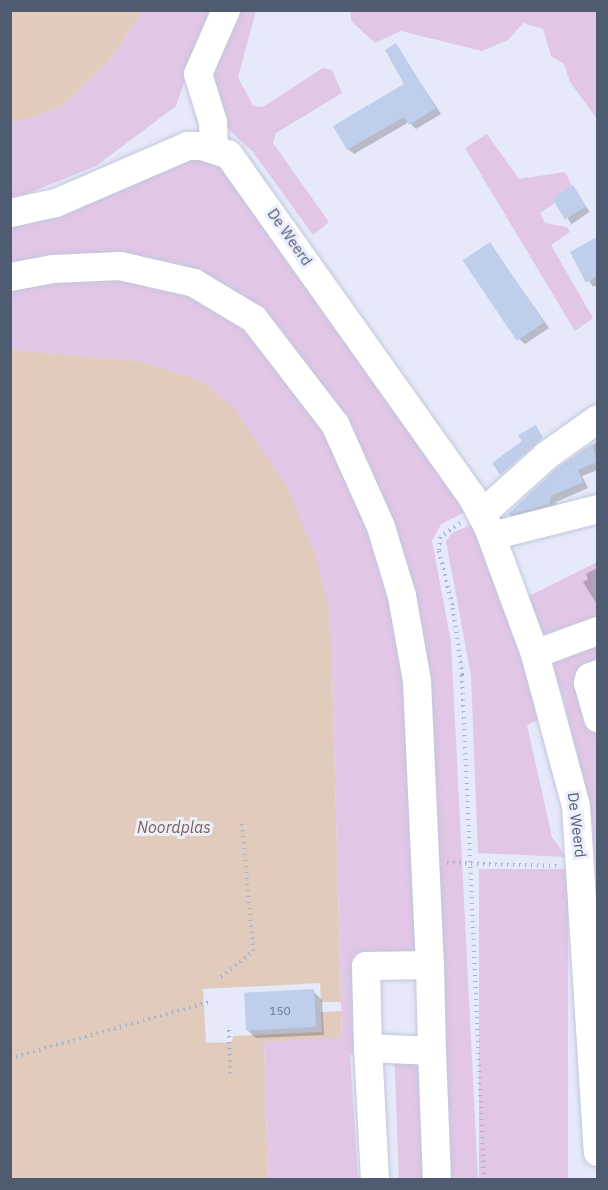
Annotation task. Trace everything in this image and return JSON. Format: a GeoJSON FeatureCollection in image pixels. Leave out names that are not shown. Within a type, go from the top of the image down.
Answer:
{"type":"FeatureCollection","features":[{"type":"Feature","properties":{"kind":"street"},"geometry":{"type":"LineString","coordinates":[[10,213],[56,203],[188,146],[214,148],[213,122],[198,74],[226,10]]}},
{"type":"Feature","properties":{"kind":"street","name":"De Weerd"},"geometry":{"type":"LineString","coordinates":[[214,148],[229,155],[245,172],[487,524],[535,654],[567,764],[587,813],[582,866],[592,983],[597,1152]]}},
{"type":"Feature","properties":{"kind":"street"},"geometry":{"type":"LineString","coordinates":[[10,277],[53,268],[120,266],[194,283],[254,319],[334,424],[381,527],[402,596],[417,681],[437,1179]]}},
{"type":"Feature","properties":{"kind":"street"},"geometry":{"type":"LineString","coordinates":[[487,524],[546,456],[597,419]]}},
{"type":"Feature","properties":{"kind":"street"},"geometry":{"type":"LineString","coordinates":[[487,524],[597,509]]}},
{"type":"Feature","properties":{"kind":"street"},"geometry":{"type":"LineString","coordinates":[[535,654],[597,631]]}},
{"type":"Feature","properties":{"kind":"street"},"geometry":{"type":"LineString","coordinates":[[597,674],[590,677],[588,683],[597,719]]}},
{"type":"Feature","properties":{"kind":"street"},"geometry":{"type":"LineString","coordinates":[[375,1179],[366,966],[430,965]]}},
{"type":"Feature","properties":{"kind":"street"},"geometry":{"type":"LineString","coordinates":[[368,1048],[432,1052]]}},
{"type":"Feature","properties":{"kind":"path"},"geometry":{"type":"LineString","coordinates":[[484,1179],[462,675],[453,608],[439,551],[440,537],[450,527],[487,524]]}},
{"type":"Feature","properties":{"kind":"path"},"geometry":{"type":"LineString","coordinates":[[221,978],[253,951],[242,819]]}},
{"type":"Feature","properties":{"kind":"path"},"geometry":{"type":"LineString","coordinates":[[425,862],[582,866]]}},
{"type":"Feature","properties":{"kind":"path"},"geometry":{"type":"LineString","coordinates":[[10,1058],[209,1002]]}},
{"type":"Feature","properties":{"kind":"path"},"geometry":{"type":"LineString","coordinates":[[229,1030],[231,1077]]}},
{"type":"Feature","properties":{"kind":"shaded area"},"geometry":{"type":"Polygon","coordinates":[[[143,11],[209,11],[176,106],[96,166],[11,200],[11,121],[25,120],[62,106],[109,61],[143,11]]]}},
{"type":"Feature","properties":{"kind":"shaded area"},"geometry":{"type":"Polygon","coordinates":[[[231,11],[256,11],[238,77],[253,106],[263,107],[323,68],[332,70],[342,93],[276,133],[273,143],[329,222],[313,235],[253,152],[226,127],[214,87],[215,55],[231,11]]]}},
{"type":"Feature","properties":{"kind":"shaded area"},"geometry":{"type":"Polygon","coordinates":[[[350,11],[597,11],[597,119],[570,82],[564,64],[551,56],[543,29],[523,23],[508,40],[482,51],[401,31],[375,43],[351,21],[350,11]]]}},
{"type":"Feature","properties":{"kind":"shaded area"},"geometry":{"type":"Polygon","coordinates":[[[487,134],[519,179],[565,172],[574,190],[540,213],[545,223],[567,227],[570,232],[551,245],[593,318],[575,331],[465,148],[487,134]]]}},
{"type":"Feature","properties":{"kind":"shaded area"},"geometry":{"type":"Polygon","coordinates":[[[207,156],[230,169],[469,510],[441,524],[432,541],[451,642],[478,1179],[447,1179],[424,686],[351,438],[202,277],[11,271],[10,228],[64,214],[182,157],[207,156]]]}},
{"type":"Feature","properties":{"kind":"shaded area"},"geometry":{"type":"Polygon","coordinates":[[[69,275],[147,278],[232,312],[330,435],[394,594],[407,676],[420,951],[362,954],[364,1054],[350,1055],[358,1179],[268,1179],[264,1042],[342,1036],[332,668],[202,381],[140,361],[11,350],[10,286],[69,275]]]}},
{"type":"Feature","properties":{"kind":"shaded area"},"geometry":{"type":"Polygon","coordinates":[[[471,525],[477,528],[540,708],[538,720],[527,725],[552,837],[566,857],[478,853],[471,676],[446,541],[452,533],[471,525]]]}},
{"type":"Feature","properties":{"kind":"shaded area"},"geometry":{"type":"Polygon","coordinates":[[[597,562],[597,897],[592,822],[563,697],[527,597],[597,562]]]}},
{"type":"Feature","properties":{"kind":"shaded area"},"geometry":{"type":"Polygon","coordinates":[[[479,869],[568,869],[568,1179],[479,1179],[479,869]]]}},
{"type":"Feature","properties":{"kind":"shaded area"},"geometry":{"type":"Polygon","coordinates":[[[424,1041],[429,1179],[399,1180],[394,1042],[424,1041]]]}},
{"type":"Feature","properties":{"kind":"water"},"geometry":{"type":"Polygon","coordinates":[[[11,10],[143,11],[109,61],[62,106],[25,120],[11,121],[11,10]]]}},
{"type":"Feature","properties":{"kind":"water","name":"Noordplas"},"geometry":{"type":"Polygon","coordinates":[[[11,350],[140,361],[202,381],[235,410],[287,487],[316,557],[329,608],[341,1002],[321,1002],[320,983],[203,989],[206,1043],[232,1042],[233,1036],[322,1032],[321,1012],[341,1011],[342,1037],[264,1042],[268,1179],[11,1179],[11,350]]]}},
{"type":"Feature","properties":{"kind":"building"},"geometry":{"type":"Polygon","coordinates":[[[396,43],[436,108],[409,125],[404,117],[347,150],[333,126],[404,84],[385,50],[396,43]]]}},
{"type":"Feature","properties":{"kind":"building"},"geometry":{"type":"Polygon","coordinates":[[[573,185],[586,206],[565,219],[552,198],[573,185]]]}},
{"type":"Feature","properties":{"kind":"building"},"geometry":{"type":"Polygon","coordinates":[[[597,237],[597,276],[586,283],[570,252],[597,237]]]}},
{"type":"Feature","properties":{"kind":"building"},"geometry":{"type":"Polygon","coordinates":[[[490,242],[544,322],[517,341],[463,260],[490,242]]]}},
{"type":"Feature","properties":{"kind":"building"},"geometry":{"type":"Polygon","coordinates":[[[536,425],[543,438],[500,475],[492,463],[522,441],[518,435],[536,425]]]}},
{"type":"Feature","properties":{"kind":"building"},"geometry":{"type":"Polygon","coordinates":[[[592,444],[597,462],[578,470],[583,482],[551,496],[549,504],[507,515],[556,469],[592,444]]]}},
{"type":"Feature","properties":{"kind":"building"},"geometry":{"type":"Polygon","coordinates":[[[314,989],[316,1027],[246,1031],[244,993],[314,989]]]}}]}
